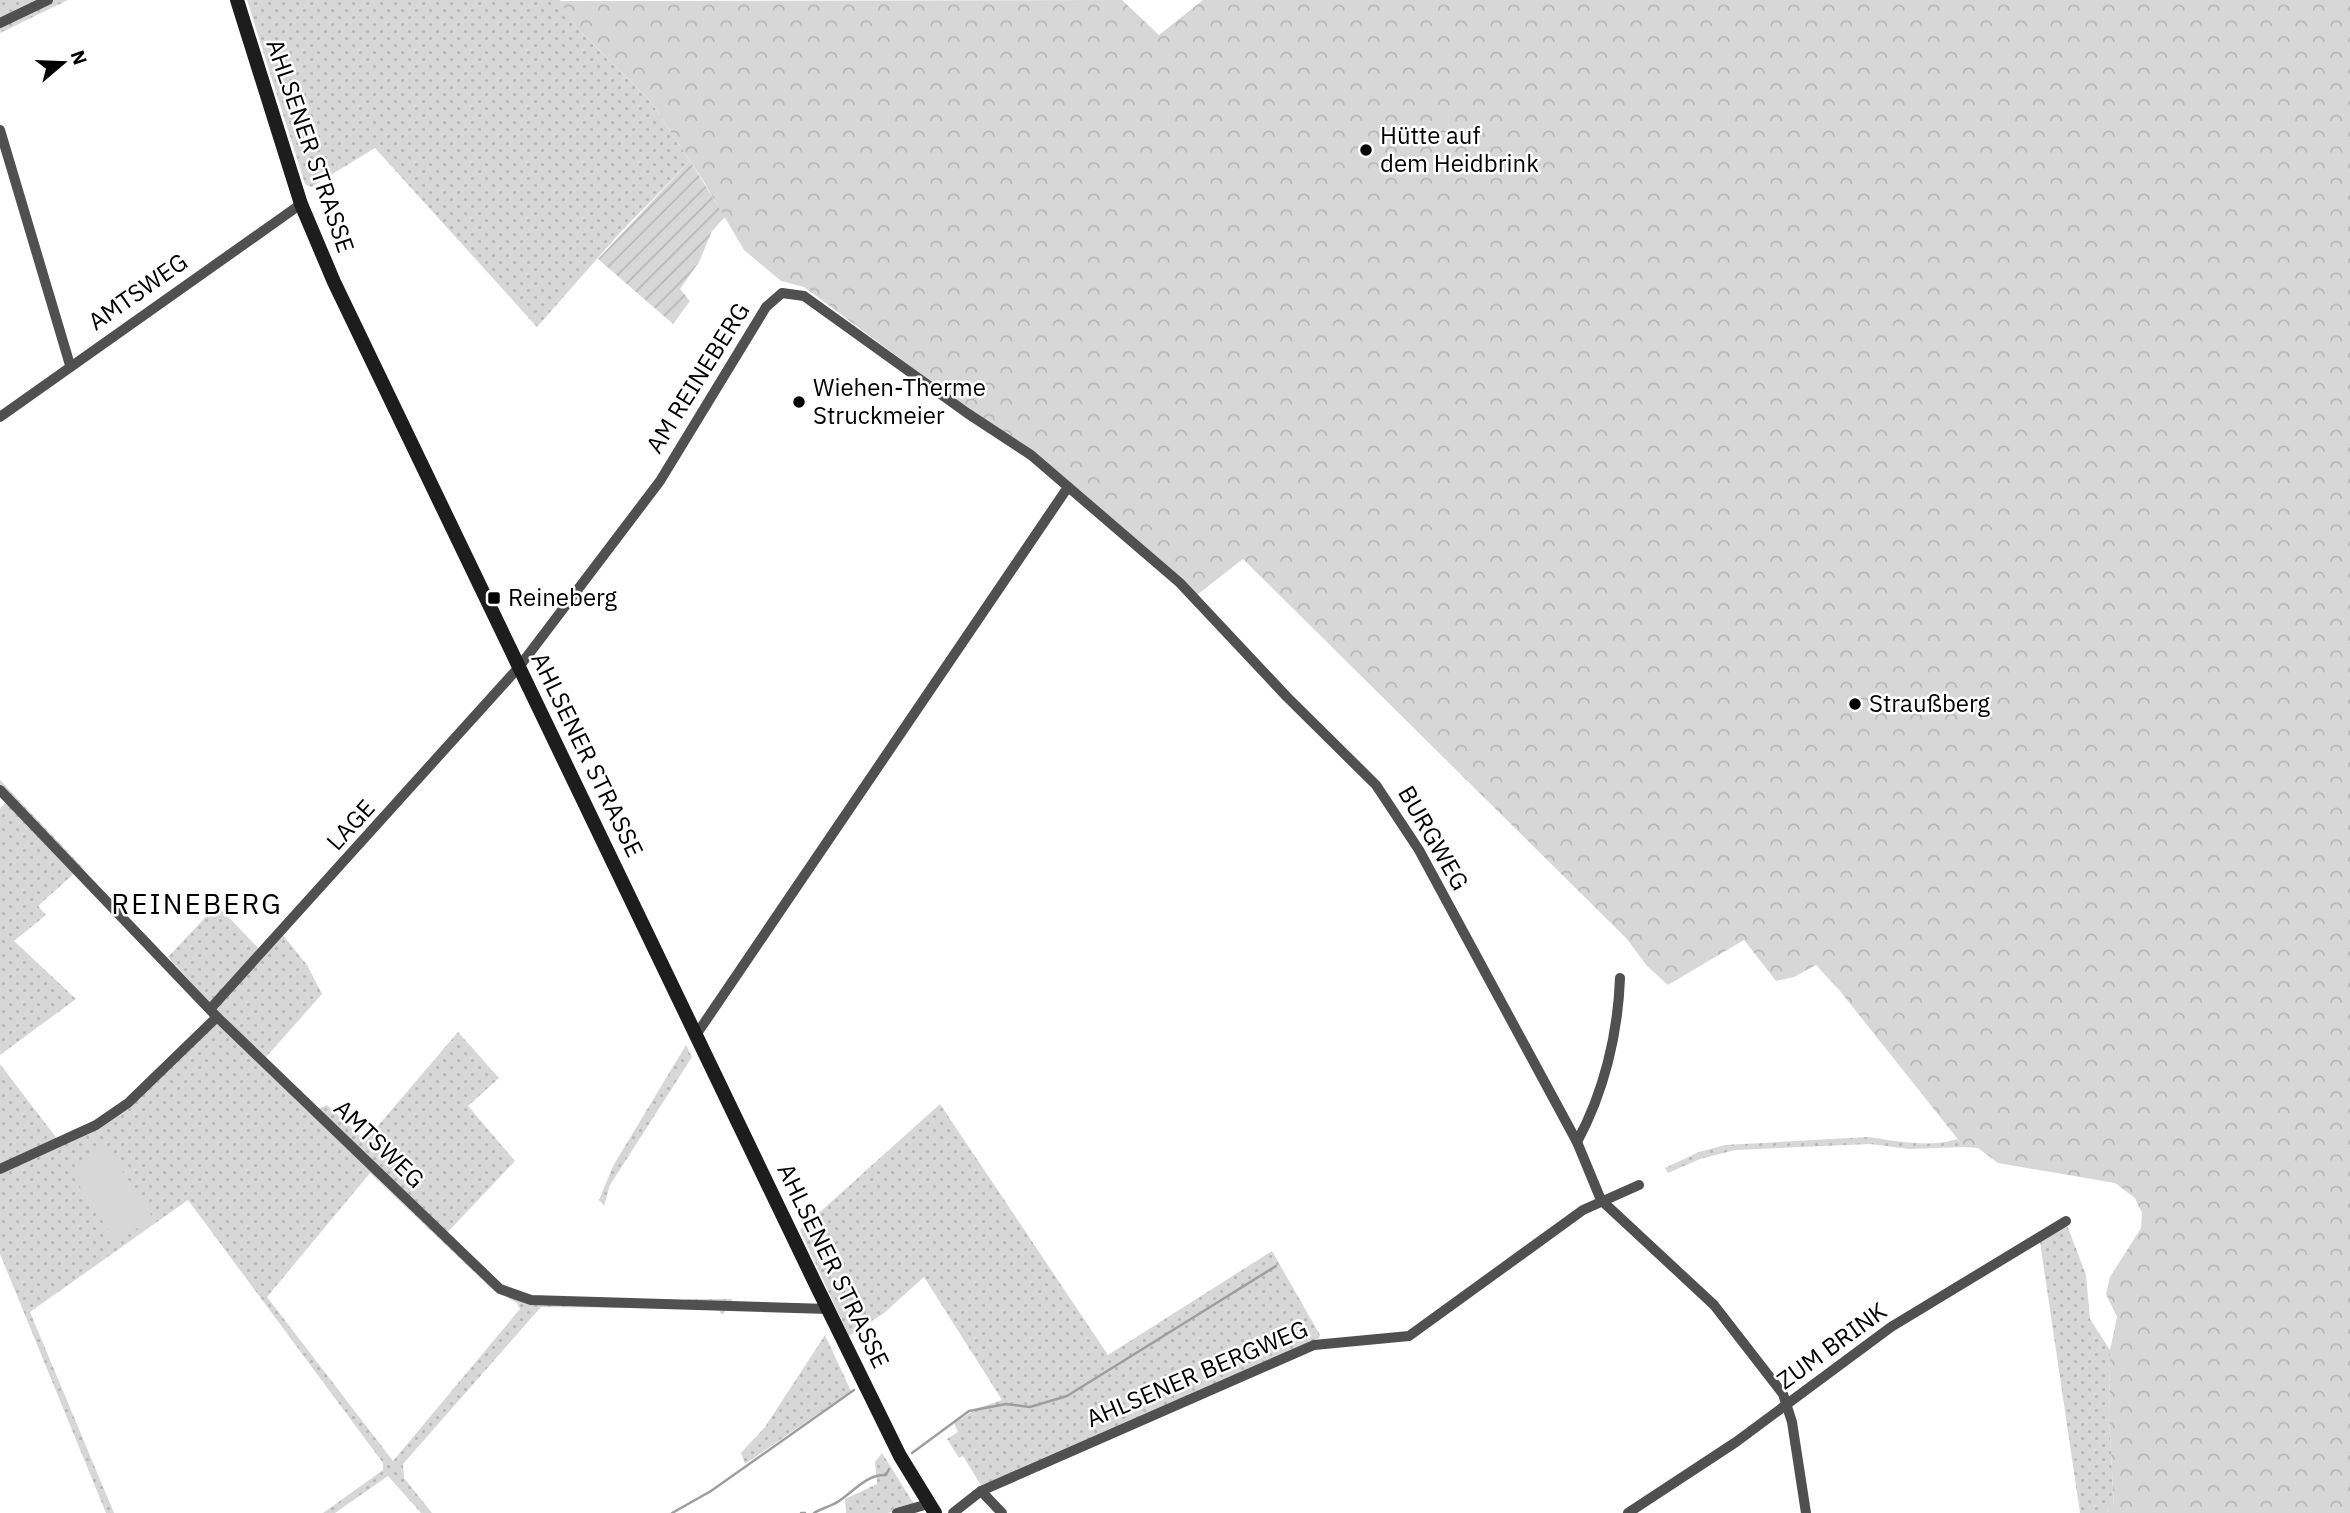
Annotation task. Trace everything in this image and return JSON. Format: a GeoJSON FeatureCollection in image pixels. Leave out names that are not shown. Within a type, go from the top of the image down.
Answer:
{"type":"FeatureCollection","features":[{"type":"Feature","properties":{"kind":"main road","name":"AHLSENER STRASSE"},"geometry":{"type":"LineString","coordinates":[[237,0],[301,204],[334,282],[828,1309],[900,1456],[931,1508]]}},
{"type":"Feature","properties":{"kind":"street"},"geometry":{"type":"LineString","coordinates":[[0,23],[48,0]]}},
{"type":"Feature","properties":{"kind":"street"},"geometry":{"type":"LineString","coordinates":[[0,130],[70,365]]}},
{"type":"Feature","properties":{"kind":"street","name":"AMTSWEG"},"geometry":{"type":"LineString","coordinates":[[0,417],[301,204]]}},
{"type":"Feature","properties":{"kind":"street","name":"AM REINEBERG"},"geometry":{"type":"LineString","coordinates":[[519,667],[660,481],[753,325],[782,293],[804,296],[967,413],[1031,455],[1180,583],[1193,600]]}},
{"type":"Feature","properties":{"kind":"street"},"geometry":{"type":"LineString","coordinates":[[696,1035],[1068,487]]}},
{"type":"Feature","properties":{"kind":"street","name":"BURGWEG"},"geometry":{"type":"LineString","coordinates":[[1193,600],[1376,785],[1395,809],[1577,1142],[1601,1200],[1714,1305],[1776,1382],[1792,1422],[1806,1513]]}},
{"type":"Feature","properties":{"kind":"street","name":"LAGE"},"geometry":{"type":"LineString","coordinates":[[0,1169],[96,1125],[128,1103],[214,1013],[519,667]]}},
{"type":"Feature","properties":{"kind":"street","name":"AMTSWEG"},"geometry":{"type":"LineString","coordinates":[[0,790],[214,1013],[506,1292],[531,1300],[610,1304],[726,1303],[828,1309]]}},
{"type":"Feature","properties":{"kind":"street"},"geometry":{"type":"LineString","coordinates":[[1577,1142],[1589,1120],[1618,1028],[1620,978]]}},
{"type":"Feature","properties":{"kind":"street","name":"AHLSENER BERGWEG"},"geometry":{"type":"LineString","coordinates":[[953,1513],[981,1492],[1314,1345],[1409,1336],[1601,1200],[1639,1185]]}},
{"type":"Feature","properties":{"kind":"street","name":"ZUM BRINK"},"geometry":{"type":"LineString","coordinates":[[1628,1513],[1728,1448],[1891,1327],[2066,1221]]}},
{"type":"Feature","properties":{"kind":"street"},"geometry":{"type":"LineString","coordinates":[[981,1492],[1002,1513]]}},
{"type":"Feature","properties":{"kind":"street"},"geometry":{"type":"LineString","coordinates":[[898,1513],[931,1508]]}},
{"type":"Feature","properties":{"kind":"green space"},"geometry":{"type":"Polygon","coordinates":[[[0,0],[68,0],[0,33],[0,0]]]}},
{"type":"Feature","properties":{"kind":"green space"},"geometry":{"type":"Polygon","coordinates":[[[247,0],[560,0],[576,27],[651,102],[690,161],[618,235],[537,327],[375,148],[311,187],[305,184],[247,0]]]}},
{"type":"Feature","properties":{"kind":"green space"},"geometry":{"type":"Polygon","coordinates":[[[1122,0],[1159,35],[1203,0],[2350,0],[2350,1513],[2108,1513],[2107,1508],[2114,1505],[2109,1417],[2110,1350],[2117,1317],[2106,1294],[2110,1277],[2141,1228],[2142,1213],[2135,1198],[2115,1183],[1998,1163],[1978,1148],[1964,1147],[1840,991],[1816,965],[1794,977],[1776,981],[1744,940],[1668,985],[1647,966],[1627,939],[1243,559],[1193,598],[1182,582],[968,409],[804,287],[781,281],[744,250],[704,182],[651,102],[576,27],[560,1],[1122,0]]]}},
{"type":"Feature","properties":{"kind":"green space"},"geometry":{"type":"Polygon","coordinates":[[[690,161],[725,217],[712,231],[699,262],[680,289],[690,301],[673,324],[598,259],[690,161]]]}},
{"type":"Feature","properties":{"kind":"green space"},"geometry":{"type":"Polygon","coordinates":[[[0,780],[84,869],[81,872],[78,870],[38,906],[46,915],[14,941],[76,999],[0,1055],[0,809],[6,802],[0,796],[0,780]]]}},
{"type":"Feature","properties":{"kind":"green space"},"geometry":{"type":"Polygon","coordinates":[[[217,905],[263,953],[282,934],[307,965],[322,994],[266,1057],[318,1109],[327,1105],[365,1141],[458,1032],[499,1078],[468,1106],[515,1161],[443,1237],[506,1294],[688,1304],[686,1299],[733,1299],[722,1315],[718,1309],[541,1307],[403,1464],[404,1478],[432,1513],[421,1513],[388,1476],[335,1513],[323,1513],[383,1470],[383,1463],[188,1200],[30,1312],[114,1513],[106,1513],[0,1254],[0,1064],[58,1140],[103,1123],[221,1015],[168,957],[217,905]],[[370,1173],[267,1297],[393,1461],[520,1309],[517,1303],[493,1290],[370,1173]]]}},
{"type":"Feature","properties":{"kind":"green space"},"geometry":{"type":"Polygon","coordinates":[[[686,1045],[692,1057],[610,1185],[604,1206],[599,1200],[613,1166],[686,1045]]]}},
{"type":"Feature","properties":{"kind":"green space"},"geometry":{"type":"Polygon","coordinates":[[[940,1104],[1108,1355],[1272,1251],[1320,1335],[1319,1338],[982,1487],[963,1456],[959,1458],[947,1439],[958,1432],[954,1423],[978,1408],[1002,1400],[924,1277],[884,1313],[849,1336],[800,1230],[940,1104]]]}},
{"type":"Feature","properties":{"kind":"green space"},"geometry":{"type":"Polygon","coordinates":[[[1868,1137],[1924,1143],[1957,1139],[1964,1147],[1909,1149],[1870,1144],[1735,1150],[1700,1159],[1668,1173],[1665,1168],[1699,1152],[1725,1145],[1868,1137]]]}},
{"type":"Feature","properties":{"kind":"green space"},"geometry":{"type":"Polygon","coordinates":[[[106,1146],[153,1218],[116,1242],[69,1170],[106,1146]]]}},
{"type":"Feature","properties":{"kind":"green space"},"geometry":{"type":"Polygon","coordinates":[[[2067,1225],[2086,1275],[2090,1319],[2110,1350],[2109,1417],[2114,1506],[2107,1508],[2108,1513],[2080,1513],[2040,1242],[2067,1225]]]}},
{"type":"Feature","properties":{"kind":"green space"},"geometry":{"type":"Polygon","coordinates":[[[825,1335],[851,1391],[745,1464],[741,1453],[765,1427],[825,1335]]]}},
{"type":"Feature","properties":{"kind":"green space"},"geometry":{"type":"Polygon","coordinates":[[[882,1453],[914,1504],[888,1513],[846,1513],[845,1499],[877,1484],[875,1462],[882,1453]]]}},
{"type":"Feature","properties":{"kind":"waterway"},"geometry":{"type":"LineString","coordinates":[[912,1453],[969,1411],[1006,1404],[1030,1407],[1067,1396],[1276,1266]]}},
{"type":"Feature","properties":{"kind":"waterway"},"geometry":{"type":"LineString","coordinates":[[672,1513],[711,1491],[854,1390]]}},
{"type":"Feature","properties":{"kind":"waterway"},"geometry":{"type":"LineString","coordinates":[[814,1513],[836,1503],[867,1480],[886,1475],[889,1469]]}},
{"type":"Feature","properties":{"kind":"place","name":"Hütte auf dem Heidbrink"},"geometry":{"type":"Point","coordinates":[1366,150]}},
{"type":"Feature","properties":{"kind":"place","name":"Wiehen-Therme Struckmeier"},"geometry":{"type":"Point","coordinates":[799,402]}},
{"type":"Feature","properties":{"kind":"place","name":"Reineberg"},"geometry":{"type":"Point","coordinates":[494,598]}},
{"type":"Feature","properties":{"kind":"place","name":"Straußberg"},"geometry":{"type":"Point","coordinates":[1855,704]}},
{"type":"Feature","properties":{"kind":"district","name":"REINEBERG"},"geometry":{"type":"Point","coordinates":[197,904]}}]}
